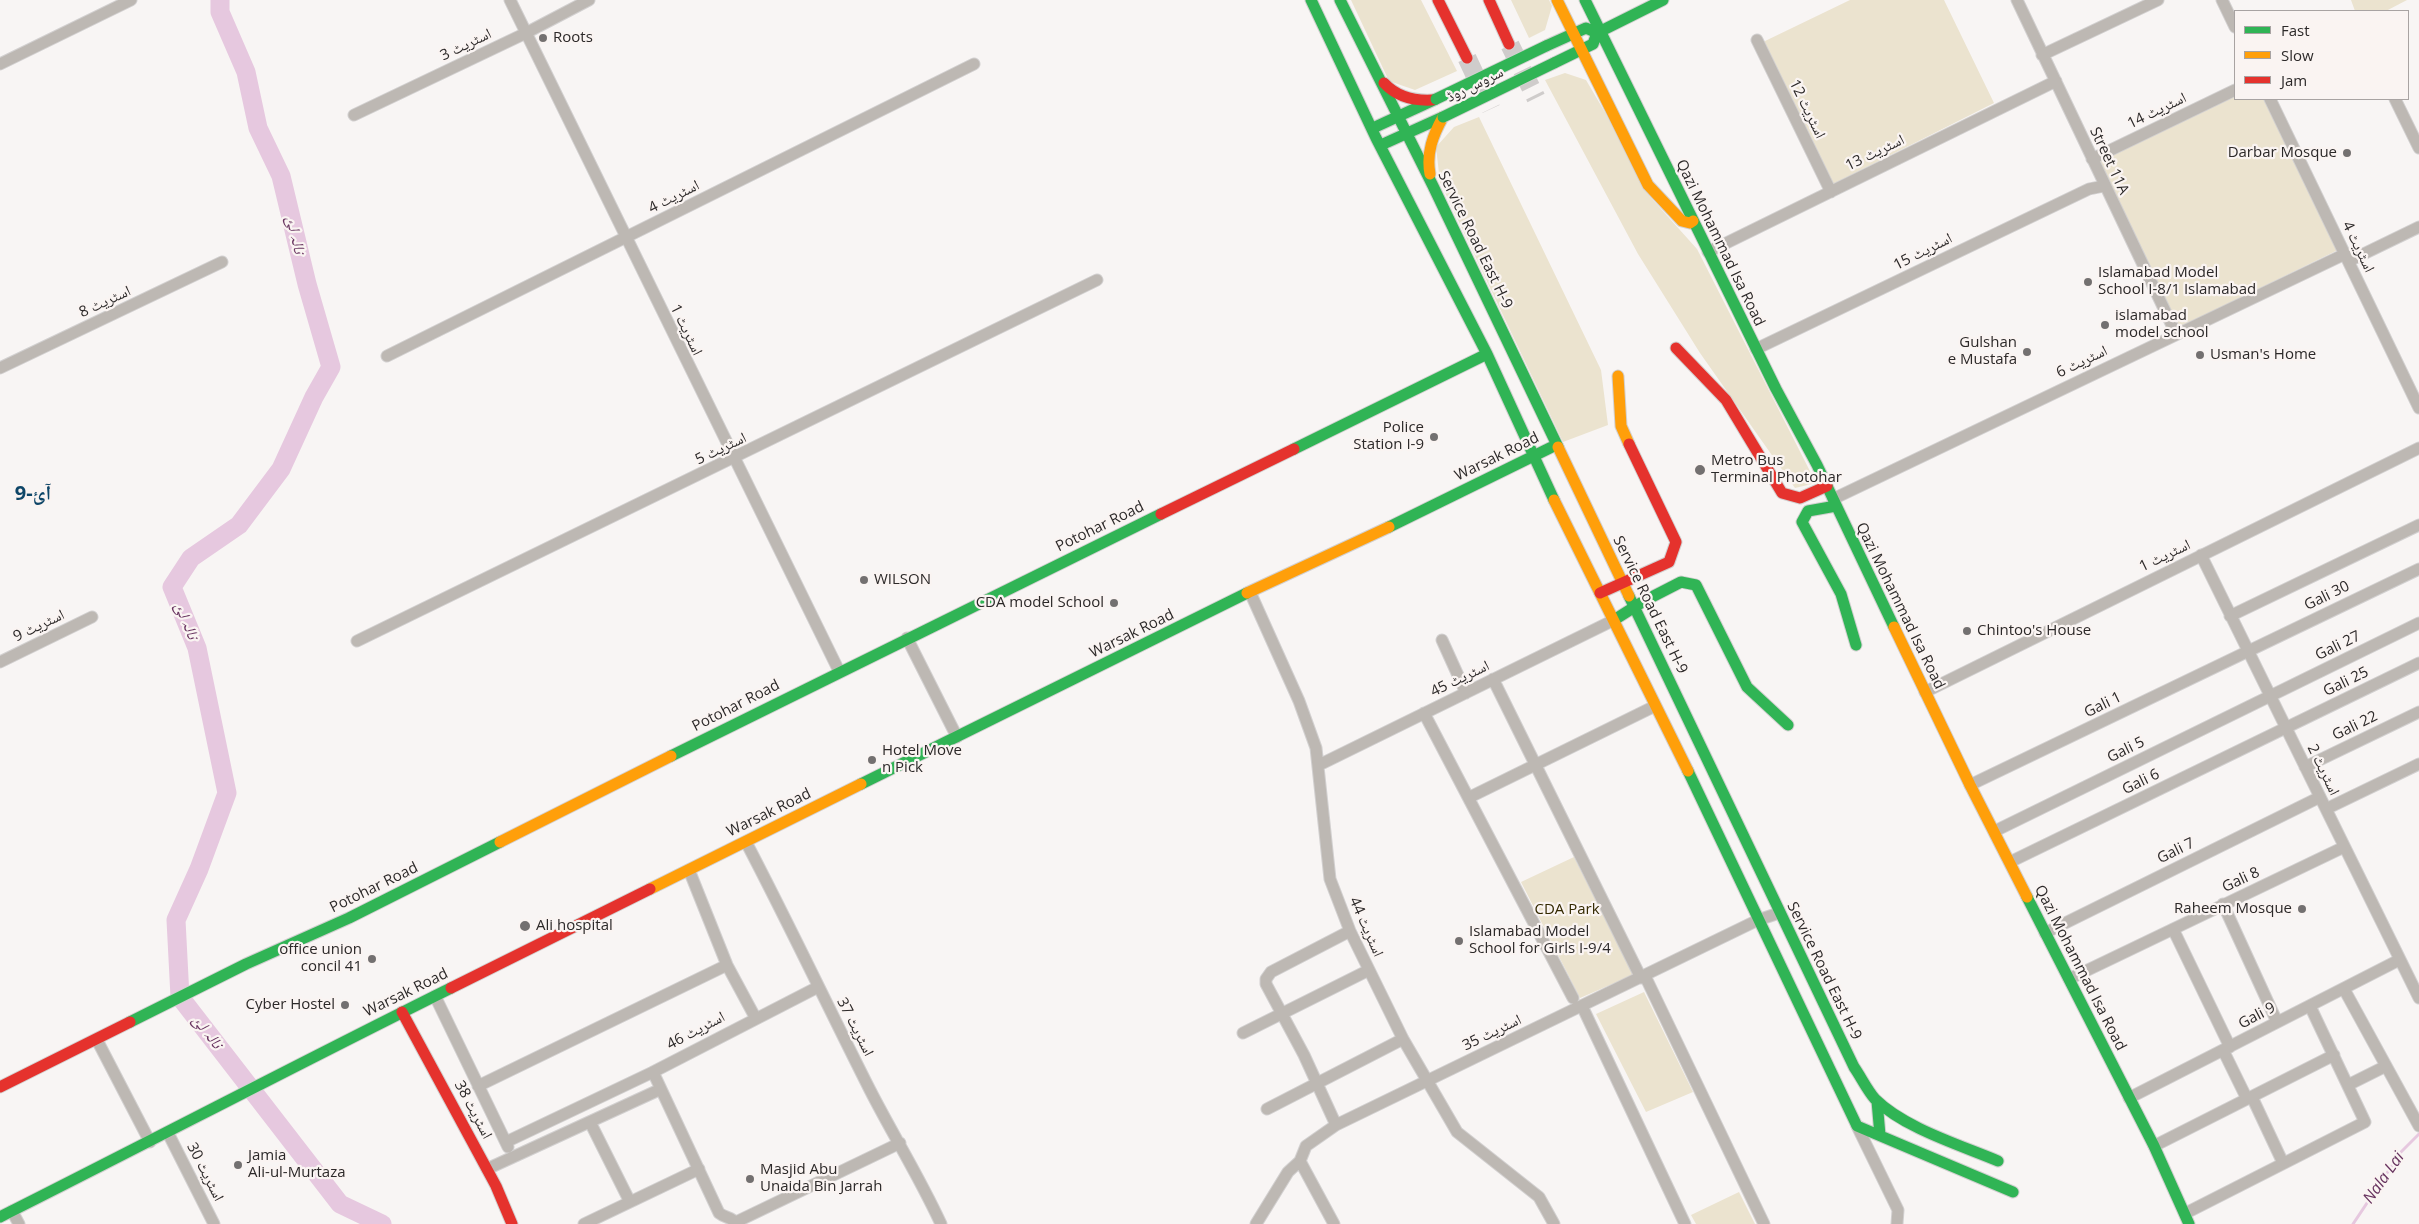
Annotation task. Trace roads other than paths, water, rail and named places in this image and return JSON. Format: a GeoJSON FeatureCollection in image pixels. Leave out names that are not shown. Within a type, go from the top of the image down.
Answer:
{"type":"FeatureCollection","features":[{"type":"Feature","properties":{"kind":"street"},"geometry":{"type":"LineString","coordinates":[[0,64],[132,0]]}},
{"type":"Feature","properties":{"kind":"street","name":"اسٹریٹ 1"},"geometry":{"type":"LineString","coordinates":[[510,0],[733,460],[838,671]]}},
{"type":"Feature","properties":{"kind":"street","name":"اسٹریٹ 3"},"geometry":{"type":"LineString","coordinates":[[354,115],[526,33],[589,0]]}},
{"type":"Feature","properties":{"kind":"street"},"geometry":{"type":"LineString","coordinates":[[1311,0],[1377,137],[1487,354],[1533,456],[1706,808],[1898,1210],[1897,1224]]}},
{"type":"Feature","properties":{"kind":"street","name":"Service Road East H-9"},"geometry":{"type":"LineString","coordinates":[[1340,0],[1407,134],[1727,797],[1779,913],[1854,1067],[1877,1101],[1941,1137],[1998,1161]]}},
{"type":"Feature","properties":{"kind":"street"},"geometry":{"type":"LineString","coordinates":[[1438,0],[1467,58]]}},
{"type":"Feature","properties":{"kind":"street"},"geometry":{"type":"LineString","coordinates":[[1489,0],[1509,44]]}},
{"type":"Feature","properties":{"kind":"street"},"geometry":{"type":"LineString","coordinates":[[1556,0],[1648,185],[1682,221],[1693,222]]}},
{"type":"Feature","properties":{"kind":"street","name":"Qazi Mohammad Isa Road"},"geometry":{"type":"LineString","coordinates":[[1585,0],[1598,33],[1756,349],[1827,486],[1970,785],[2154,1146],[2187,1219]]}},
{"type":"Feature","properties":{"kind":"street"},"geometry":{"type":"LineString","coordinates":[[1598,33],[1663,0]]}},
{"type":"Feature","properties":{"kind":"street","name":"Street 11A"},"geometry":{"type":"LineString","coordinates":[[2017,0],[2176,334]]}},
{"type":"Feature","properties":{"kind":"street"},"geometry":{"type":"LineString","coordinates":[[2042,55],[2158,0]]}},
{"type":"Feature","properties":{"kind":"street"},"geometry":{"type":"LineString","coordinates":[[2222,0],[2234,25]]}},
{"type":"Feature","properties":{"kind":"street","name":"سروس روڈ"},"geometry":{"type":"LineString","coordinates":[[1586,28],[1598,33],[1593,44],[1407,134],[1377,137],[1398,117],[1573,33],[1586,28]]}},
{"type":"Feature","properties":{"kind":"street","name":"اسٹریٹ 12"},"geometry":{"type":"LineString","coordinates":[[1757,40],[1831,192]]}},
{"type":"Feature","properties":{"kind":"street","name":"اسٹریٹ 4"},"geometry":{"type":"LineString","coordinates":[[387,356],[974,64]]}},
{"type":"Feature","properties":{"kind":"street"},"geometry":{"type":"LineString","coordinates":[[1377,75],[1388,88],[1402,97],[1419,101],[1436,99]]}},
{"type":"Feature","properties":{"kind":"street","name":"اسٹریٹ 13"},"geometry":{"type":"LineString","coordinates":[[1708,252],[2056,81]]}},
{"type":"Feature","properties":{"kind":"street","name":"اسٹریٹ 14"},"geometry":{"type":"LineString","coordinates":[[2092,160],[2234,90]]}},
{"type":"Feature","properties":{"kind":"street","name":"اسٹریٹ 4"},"geometry":{"type":"LineString","coordinates":[[2270,100],[2419,408]]}},
{"type":"Feature","properties":{"kind":"street"},"geometry":{"type":"LineString","coordinates":[[2398,104],[2419,148]]}},
{"type":"Feature","properties":{"kind":"street"},"geometry":{"type":"LineString","coordinates":[[1432,186],[1428,168],[1429,150],[1434,132],[1443,117]]}},
{"type":"Feature","properties":{"kind":"street","name":"اسٹریٹ 15"},"geometry":{"type":"LineString","coordinates":[[1756,349],[2089,189],[2104,186]]}},
{"type":"Feature","properties":{"kind":"street","name":"اسٹریٹ 6"},"geometry":{"type":"LineString","coordinates":[[1834,502],[2176,334],[2419,227]]}},
{"type":"Feature","properties":{"kind":"street","name":"اسٹریٹ 8"},"geometry":{"type":"LineString","coordinates":[[0,368],[222,262]]}},
{"type":"Feature","properties":{"kind":"street","name":"اسٹریٹ 5"},"geometry":{"type":"LineString","coordinates":[[357,641],[733,460],[1098,280]]}},
{"type":"Feature","properties":{"kind":"street"},"geometry":{"type":"LineString","coordinates":[[1676,348],[1726,400],[1782,494],[1800,498],[1827,486]]}},
{"type":"Feature","properties":{"kind":"street","name":"Potohar Road"},"geometry":{"type":"LineString","coordinates":[[0,1087],[216,979],[349,918],[838,671],[1487,354]]}},
{"type":"Feature","properties":{"kind":"street"},"geometry":{"type":"LineString","coordinates":[[1600,593],[1669,562],[1676,542],[1621,426],[1618,376]]}},
{"type":"Feature","properties":{"kind":"street","name":"Warsak Road"},"geometry":{"type":"LineString","coordinates":[[0,1217],[168,1133],[287,1069],[434,996],[1250,592],[1371,536],[1556,445]]}},
{"type":"Feature","properties":{"kind":"street","name":"اسٹریٹ 1"},"geometry":{"type":"LineString","coordinates":[[1925,692],[2419,448]]}},
{"type":"Feature","properties":{"kind":"street"},"geometry":{"type":"LineString","coordinates":[[1834,502],[1808,511],[1802,522],[1842,594],[1856,645]]}},
{"type":"Feature","properties":{"kind":"street"},"geometry":{"type":"LineString","coordinates":[[2230,616],[2419,525]]}},
{"type":"Feature","properties":{"kind":"street","name":"اسٹریٹ 2"},"geometry":{"type":"LineString","coordinates":[[2201,556],[2399,960],[2415,979],[2419,998]]}},
{"type":"Feature","properties":{"kind":"street","name":"Gali 30"},"geometry":{"type":"LineString","coordinates":[[2248,651],[2419,569]]}},
{"type":"Feature","properties":{"kind":"street"},"geometry":{"type":"LineString","coordinates":[[1614,620],[1681,582],[1696,585],[1747,687],[1788,726]]}},
{"type":"Feature","properties":{"kind":"street","name":"اسٹریٹ 44"},"geometry":{"type":"LineString","coordinates":[[1250,592],[1299,701],[1316,748],[1330,879],[1350,931],[1402,1040],[1457,1132],[1538,1198],[1554,1224]]}},
{"type":"Feature","properties":{"kind":"street","name":"اسٹریٹ 9"},"geometry":{"type":"LineString","coordinates":[[0,662],[92,617]]}},
{"type":"Feature","properties":{"kind":"street","name":"اسٹریٹ 45"},"geometry":{"type":"LineString","coordinates":[[1319,765],[1614,620]]}},
{"type":"Feature","properties":{"kind":"street","name":"Gali 27"},"geometry":{"type":"LineString","coordinates":[[2270,696],[2419,624]]}},
{"type":"Feature","properties":{"kind":"street"},"geometry":{"type":"LineString","coordinates":[[907,638],[957,737]]}},
{"type":"Feature","properties":{"kind":"street"},"geometry":{"type":"LineString","coordinates":[[1442,640],[1466,693]]}},
{"type":"Feature","properties":{"kind":"street","name":"Gali 1"},"geometry":{"type":"LineString","coordinates":[[1970,785],[2248,651]]}},
{"type":"Feature","properties":{"kind":"street","name":"Gali 25"},"geometry":{"type":"LineString","coordinates":[[2286,728],[2419,663]]}},
{"type":"Feature","properties":{"kind":"street"},"geometry":{"type":"LineString","coordinates":[[1493,679],[1643,977],[1764,1224]]}},
{"type":"Feature","properties":{"kind":"street","name":"Gali 5"},"geometry":{"type":"LineString","coordinates":[[1995,831],[2270,696]]}},
{"type":"Feature","properties":{"kind":"street"},"geometry":{"type":"LineString","coordinates":[[1470,797],[1655,706]]}},
{"type":"Feature","properties":{"kind":"street","name":"Gali 22"},"geometry":{"type":"LineString","coordinates":[[2305,767],[2419,712]]}},
{"type":"Feature","properties":{"kind":"street"},"geometry":{"type":"LineString","coordinates":[[1424,713],[1470,797],[1574,998]]}},
{"type":"Feature","properties":{"kind":"street","name":"Gali 6"},"geometry":{"type":"LineString","coordinates":[[2010,862],[2286,728]]}},
{"type":"Feature","properties":{"kind":"street"},"geometry":{"type":"LineString","coordinates":[[2326,809],[2419,764]]}},
{"type":"Feature","properties":{"kind":"street"},"geometry":{"type":"LineString","coordinates":[[1706,808],[1727,797]]}},
{"type":"Feature","properties":{"kind":"street","name":"Gali 7"},"geometry":{"type":"LineString","coordinates":[[2045,932],[2320,797]]}},
{"type":"Feature","properties":{"kind":"street","name":"اسٹریٹ 37"},"geometry":{"type":"LineString","coordinates":[[746,842],[802,949],[818,987],[941,1224]]}},
{"type":"Feature","properties":{"kind":"street","name":"Gali 8"},"geometry":{"type":"LineString","coordinates":[[2070,979],[2344,847]]}},
{"type":"Feature","properties":{"kind":"street"},"geometry":{"type":"LineString","coordinates":[[689,870],[726,965],[755,1017]]}},
{"type":"Feature","properties":{"kind":"street"},"geometry":{"type":"LineString","coordinates":[[2223,904],[2277,1022]]}},
{"type":"Feature","properties":{"kind":"street","name":"اسٹریٹ 35"},"geometry":{"type":"LineString","coordinates":[[1256,1224],[1288,1172],[1300,1160],[1306,1146],[1336,1125],[1758,920],[1779,913]]}},
{"type":"Feature","properties":{"kind":"street"},"geometry":{"type":"LineString","coordinates":[[2173,929],[2226,1049],[2283,1163]]}},
{"type":"Feature","properties":{"kind":"street"},"geometry":{"type":"LineString","coordinates":[[1336,1125],[1317,1082],[1266,984],[1267,976],[1350,931]]}},
{"type":"Feature","properties":{"kind":"street","name":"Gali 9"},"geometry":{"type":"LineString","coordinates":[[2129,1098],[2399,960]]}},
{"type":"Feature","properties":{"kind":"street"},"geometry":{"type":"LineString","coordinates":[[478,1086],[726,965]]}},
{"type":"Feature","properties":{"kind":"street"},"geometry":{"type":"LineString","coordinates":[[1243,1033],[1369,970]]}},
{"type":"Feature","properties":{"kind":"street","name":"اسٹریٹ 46"},"geometry":{"type":"LineString","coordinates":[[506,1142],[653,1072],[755,1017],[818,987]]}},
{"type":"Feature","properties":{"kind":"street"},"geometry":{"type":"LineString","coordinates":[[2344,989],[2419,1125]]}},
{"type":"Feature","properties":{"kind":"street"},"geometry":{"type":"LineString","coordinates":[[434,996],[506,1142],[512,1158]]}},
{"type":"Feature","properties":{"kind":"street"},"geometry":{"type":"LineString","coordinates":[[1582,1006],[1685,1224]]}},
{"type":"Feature","properties":{"kind":"street"},"geometry":{"type":"LineString","coordinates":[[2187,1219],[2283,1163],[2365,1122],[2310,1006]]}},
{"type":"Feature","properties":{"kind":"street","name":"اسٹریٹ 38"},"geometry":{"type":"LineString","coordinates":[[402,1012],[487,1169],[512,1224]]}},
{"type":"Feature","properties":{"kind":"street"},"geometry":{"type":"LineString","coordinates":[[97,1040],[150,1142]]}},
{"type":"Feature","properties":{"kind":"street"},"geometry":{"type":"LineString","coordinates":[[1267,1110],[1317,1082],[1402,1040]]}},
{"type":"Feature","properties":{"kind":"street"},"geometry":{"type":"LineString","coordinates":[[2154,1146],[2334,1055]]}},
{"type":"Feature","properties":{"kind":"street"},"geometry":{"type":"LineString","coordinates":[[2348,1085],[2386,1066]]}},
{"type":"Feature","properties":{"kind":"street"},"geometry":{"type":"LineString","coordinates":[[653,1072],[719,1213],[732,1222],[900,1143]]}},
{"type":"Feature","properties":{"kind":"street"},"geometry":{"type":"LineString","coordinates":[[487,1169],[660,1089]]}},
{"type":"Feature","properties":{"kind":"street"},"geometry":{"type":"LineString","coordinates":[[1877,1101],[1880,1135]]}},
{"type":"Feature","properties":{"kind":"street"},"geometry":{"type":"LineString","coordinates":[[590,1122],[630,1202]]}},
{"type":"Feature","properties":{"kind":"street"},"geometry":{"type":"LineString","coordinates":[[1858,1126],[2013,1192]]}},
{"type":"Feature","properties":{"kind":"street","name":"اسٹریٹ 30"},"geometry":{"type":"LineString","coordinates":[[168,1133],[213,1224]]}},
{"type":"Feature","properties":{"kind":"street"},"geometry":{"type":"LineString","coordinates":[[1300,1160],[1334,1224]]}},
{"type":"Feature","properties":{"kind":"street"},"geometry":{"type":"LineString","coordinates":[[584,1224],[699,1169]]}},
{"type":"Feature","properties":{"kind":"street"},"geometry":{"type":"LineString","coordinates":[[12,1211],[19,1224]]}},
{"type":"Feature","properties":{"kind":"waterway","name":"نالہ لئ"},"geometry":{"type":"LineString","coordinates":[[220,0],[220,12],[246,72],[258,128],[281,176],[307,284],[331,367],[314,397],[281,469],[239,525],[191,558],[172,587],[197,648],[227,793],[199,869],[176,920],[180,997],[340,1204],[382,1224]]}},
{"type":"Feature","properties":{"kind":"waterway","name":"Nala Lai"},"geometry":{"type":"LineString","coordinates":[[2353,1224],[2401,1152],[2419,1134]]}},
{"type":"Feature","properties":{"kind":"tunnel"},"geometry":{"type":"LineString","coordinates":[[1510,45],[1536,98]]}},
{"type":"Feature","properties":{"kind":"tunnel"},"geometry":{"type":"LineString","coordinates":[[1467,58],[1491,109]]}},
{"type":"Feature","properties":{"kind":"place","name":"Roots"},"geometry":{"type":"Point","coordinates":[543,38]}},
{"type":"Feature","properties":{"kind":"place","name":"Darbar Mosque"},"geometry":{"type":"Point","coordinates":[2347,153]}},
{"type":"Feature","properties":{"kind":"place","name":"Islamabad Model School I-8/1 Islamabad"},"geometry":{"type":"Point","coordinates":[2088,282]}},
{"type":"Feature","properties":{"kind":"place","name":"islamabad model school"},"geometry":{"type":"Point","coordinates":[2105,325]}},
{"type":"Feature","properties":{"kind":"place","name":"Gulshan e Mustafa"},"geometry":{"type":"Point","coordinates":[2027,352]}},
{"type":"Feature","properties":{"kind":"place","name":"Usman's Home"},"geometry":{"type":"Point","coordinates":[2200,355]}},
{"type":"Feature","properties":{"kind":"place","name":"Police Station I-9"},"geometry":{"type":"Point","coordinates":[1434,437]}},
{"type":"Feature","properties":{"kind":"place","name":"Metro Bus Terminal Photohar"},"geometry":{"type":"Point","coordinates":[1700,470]}},
{"type":"Feature","properties":{"kind":"place","name":"WILSON"},"geometry":{"type":"Point","coordinates":[864,580]}},
{"type":"Feature","properties":{"kind":"place","name":"CDA model School"},"geometry":{"type":"Point","coordinates":[1114,603]}},
{"type":"Feature","properties":{"kind":"place","name":"Chintoo's House"},"geometry":{"type":"Point","coordinates":[1967,631]}},
{"type":"Feature","properties":{"kind":"place","name":"Hotel Move n Pick"},"geometry":{"type":"Point","coordinates":[872,760]}},
{"type":"Feature","properties":{"kind":"place","name":"Raheem Mosque"},"geometry":{"type":"Point","coordinates":[2302,909]}},
{"type":"Feature","properties":{"kind":"place","name":"Ali hospital"},"geometry":{"type":"Point","coordinates":[525,926]}},
{"type":"Feature","properties":{"kind":"place","name":"Islamabad Model School for Girls I-9/4"},"geometry":{"type":"Point","coordinates":[1459,941]}},
{"type":"Feature","properties":{"kind":"place","name":"office union concil 41"},"geometry":{"type":"Point","coordinates":[372,959]}},
{"type":"Feature","properties":{"kind":"place","name":"Cyber Hostel"},"geometry":{"type":"Point","coordinates":[345,1005]}},
{"type":"Feature","properties":{"kind":"place","name":"Jamia Ali-ul-Murtaza"},"geometry":{"type":"Point","coordinates":[238,1165]}},
{"type":"Feature","properties":{"kind":"place","name":"Masjid Abu Unaida Bin Jarrah"},"geometry":{"type":"Point","coordinates":[750,1179]}},
{"type":"Feature","properties":{"kind":"district","name":"آئ-9"},"geometry":{"type":"Point","coordinates":[33,494]}},
{"type":"Feature","properties":{"kind":"park label","name":"CDA Park"},"geometry":{"type":"Point","coordinates":[1567,910]}}]}
